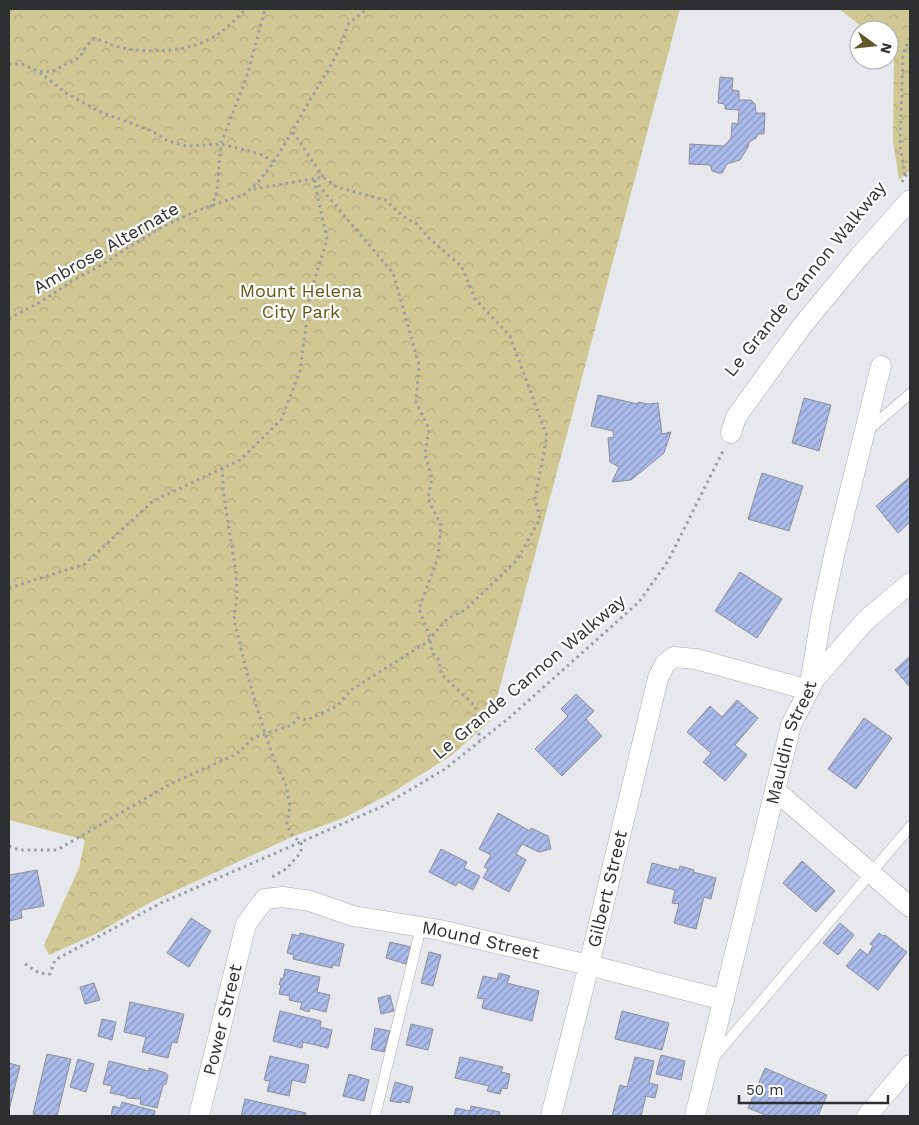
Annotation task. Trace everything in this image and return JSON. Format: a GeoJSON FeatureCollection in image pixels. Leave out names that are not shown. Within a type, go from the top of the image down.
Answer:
{"type":"FeatureCollection","features":[{"type":"Feature","properties":{"kind":"street"},"geometry":{"type":"LineString","coordinates":[[731,433],[736,417],[802,326],[860,257],[905,192]]}},
{"type":"Feature","properties":{"kind":"street","name":"Mauldin Street"},"geometry":{"type":"LineString","coordinates":[[695,1116],[791,725],[809,690],[821,616],[835,551],[881,366]]}},
{"type":"Feature","properties":{"kind":"street"},"geometry":{"type":"LineString","coordinates":[[809,690],[814,680],[865,621],[910,582]]}},
{"type":"Feature","properties":{"kind":"street","name":"Gilbert Street"},"geometry":{"type":"LineString","coordinates":[[551,1116],[590,965],[658,678],[665,664],[674,656],[696,659],[809,690]]}},
{"type":"Feature","properties":{"kind":"street"},"geometry":{"type":"LineString","coordinates":[[776,791],[910,907]]}},
{"type":"Feature","properties":{"kind":"street","name":"Mound Street"},"geometry":{"type":"LineString","coordinates":[[265,899],[284,897],[310,901],[353,916],[421,927],[590,965],[724,1000]]}},
{"type":"Feature","properties":{"kind":"street","name":"Power Street"},"geometry":{"type":"LineString","coordinates":[[199,1116],[246,924],[265,899]]}},
{"type":"Feature","properties":{"kind":"street"},"geometry":{"type":"LineString","coordinates":[[867,1116],[910,1065]]}},
{"type":"Feature","properties":{"kind":"lane"},"geometry":{"type":"LineString","coordinates":[[864,433],[910,394]]}},
{"type":"Feature","properties":{"kind":"lane"},"geometry":{"type":"LineString","coordinates":[[708,1065],[910,827]]}},
{"type":"Feature","properties":{"kind":"lane"},"geometry":{"type":"LineString","coordinates":[[375,1116],[421,927]]}},
{"type":"Feature","properties":{"kind":"path"},"geometry":{"type":"LineString","coordinates":[[38,71],[51,72],[80,57],[94,39],[119,47],[164,52],[200,44],[216,36],[246,9]]}},
{"type":"Feature","properties":{"kind":"path"},"geometry":{"type":"LineString","coordinates":[[211,207],[217,192],[221,144],[247,76],[265,9]]}},
{"type":"Feature","properties":{"kind":"path","name":"Ambrose Alternate"},"geometry":{"type":"LineString","coordinates":[[9,319],[106,263],[164,226],[194,212],[245,194],[260,181],[274,162],[336,56],[349,23],[367,9]]}},
{"type":"Feature","properties":{"kind":"path"},"geometry":{"type":"LineString","coordinates":[[905,176],[900,144],[903,56],[910,37]]}},
{"type":"Feature","properties":{"kind":"path"},"geometry":{"type":"LineString","coordinates":[[9,64],[22,64],[38,71],[66,93],[98,111],[152,131],[168,141],[186,146],[221,144],[260,154],[274,162]]}},
{"type":"Feature","properties":{"kind":"path"},"geometry":{"type":"LineString","coordinates":[[9,846],[19,850],[57,850],[172,782],[237,754],[254,738],[292,725],[298,718],[307,720],[337,706],[351,690],[427,642],[448,619],[465,610],[516,560],[540,519],[535,499],[547,436],[510,336],[475,299],[462,267],[429,238],[417,224],[404,217],[385,200],[337,187],[323,178],[292,132]]}},
{"type":"Feature","properties":{"kind":"path","name":"Le Grande Cannon Walkway"},"geometry":{"type":"LineString","coordinates":[[905,192],[905,176],[910,170]]}},
{"type":"Feature","properties":{"kind":"path"},"geometry":{"type":"LineString","coordinates":[[249,190],[323,178]]}},
{"type":"Feature","properties":{"kind":"path"},"geometry":{"type":"LineString","coordinates":[[9,588],[85,564],[153,501],[240,460],[281,420],[300,371],[310,295],[327,239],[314,179]]}},
{"type":"Feature","properties":{"kind":"path"},"geometry":{"type":"LineString","coordinates":[[314,179],[393,273],[419,365],[416,402],[429,429],[425,455],[432,478],[428,499],[441,525],[438,557],[419,609],[430,638],[432,653],[439,660],[441,674],[476,707],[480,740]]}},
{"type":"Feature","properties":{"kind":"path","name":"Le Grande Cannon Walkway"},"geometry":{"type":"LineString","coordinates":[[25,964],[39,973],[50,974],[55,960],[161,903],[301,844],[381,807],[445,769],[509,718],[639,602],[668,561],[731,433]]}},
{"type":"Feature","properties":{"kind":"path"},"geometry":{"type":"LineString","coordinates":[[222,468],[224,498],[236,572],[237,594],[234,620],[248,677],[273,757],[286,785],[290,808],[287,824],[291,834],[301,844],[301,852],[286,869],[265,881],[261,886],[261,892],[265,899]]}},
{"type":"Feature","properties":{"kind":"green space","name":"Mount Helena City Park"},"geometry":{"type":"Polygon","coordinates":[[[9,9],[680,9],[491,720],[452,755],[395,791],[344,818],[294,836],[149,903],[96,934],[49,955],[44,945],[79,868],[85,840],[9,820],[9,9]]]}},
{"type":"Feature","properties":{"kind":"green space"},"geometry":{"type":"Polygon","coordinates":[[[839,9],[910,9],[910,170],[899,180],[893,141],[894,70],[899,70],[899,20],[853,20],[839,9]]]}},
{"type":"Feature","properties":{"kind":"building"},"geometry":{"type":"Polygon","coordinates":[[[720,77],[733,78],[732,90],[739,91],[739,100],[751,100],[755,104],[756,113],[765,113],[764,134],[758,134],[756,138],[749,142],[740,160],[727,164],[722,173],[718,173],[712,171],[710,165],[689,164],[690,144],[724,146],[731,138],[732,123],[738,124],[739,110],[725,109],[725,104],[718,103],[720,77]]]}},
{"type":"Feature","properties":{"kind":"building"},"geometry":{"type":"Polygon","coordinates":[[[598,395],[638,404],[638,402],[658,403],[662,434],[671,432],[664,453],[631,480],[612,482],[619,467],[610,462],[608,438],[614,437],[613,431],[591,426],[598,395]]]}},
{"type":"Feature","properties":{"kind":"building"},"geometry":{"type":"Polygon","coordinates":[[[804,398],[831,405],[819,451],[792,443],[804,398]]]}},
{"type":"Feature","properties":{"kind":"building"},"geometry":{"type":"Polygon","coordinates":[[[762,473],[803,486],[789,531],[748,519],[762,473]]]}},
{"type":"Feature","properties":{"kind":"building"},"geometry":{"type":"Polygon","coordinates":[[[910,477],[910,522],[898,533],[876,506],[910,477]]]}},
{"type":"Feature","properties":{"kind":"building"},"geometry":{"type":"Polygon","coordinates":[[[740,572],[782,599],[757,638],[715,611],[740,572]]]}},
{"type":"Feature","properties":{"kind":"building"},"geometry":{"type":"Polygon","coordinates":[[[910,656],[910,687],[895,670],[910,656]]]}},
{"type":"Feature","properties":{"kind":"building"},"geometry":{"type":"Polygon","coordinates":[[[576,694],[594,711],[586,719],[602,736],[562,776],[535,749],[568,716],[561,709],[576,694]]]}},
{"type":"Feature","properties":{"kind":"building"},"geometry":{"type":"Polygon","coordinates":[[[737,700],[758,718],[735,745],[747,755],[725,781],[703,762],[711,753],[687,732],[710,706],[722,717],[737,700]]]}},
{"type":"Feature","properties":{"kind":"building"},"geometry":{"type":"Polygon","coordinates":[[[864,718],[892,738],[856,789],[828,769],[864,718]]]}},
{"type":"Feature","properties":{"kind":"building"},"geometry":{"type":"Polygon","coordinates":[[[498,813],[530,831],[531,828],[548,836],[551,849],[539,852],[522,844],[516,854],[526,860],[509,892],[483,878],[488,869],[484,867],[491,855],[479,849],[498,813]]]}},
{"type":"Feature","properties":{"kind":"building"},"geometry":{"type":"Polygon","coordinates":[[[441,849],[467,862],[464,868],[480,876],[473,890],[458,882],[456,886],[429,872],[441,849]]]}},
{"type":"Feature","properties":{"kind":"building"},"geometry":{"type":"Polygon","coordinates":[[[802,861],[835,891],[816,912],[783,883],[802,861]]]}},
{"type":"Feature","properties":{"kind":"building"},"geometry":{"type":"Polygon","coordinates":[[[652,863],[679,870],[680,866],[694,870],[693,872],[716,878],[711,899],[704,897],[696,929],[674,923],[679,904],[672,903],[675,890],[647,883],[652,863]]]}},
{"type":"Feature","properties":{"kind":"building"},"geometry":{"type":"Polygon","coordinates":[[[37,870],[44,906],[21,910],[22,918],[9,921],[9,875],[37,870]]]}},
{"type":"Feature","properties":{"kind":"building"},"geometry":{"type":"Polygon","coordinates":[[[191,918],[211,931],[189,967],[167,953],[191,918]]]}},
{"type":"Feature","properties":{"kind":"building"},"geometry":{"type":"Polygon","coordinates":[[[840,923],[854,935],[838,955],[823,943],[840,923]]]}},
{"type":"Feature","properties":{"kind":"building"},"geometry":{"type":"Polygon","coordinates":[[[300,933],[344,944],[339,966],[333,965],[332,968],[293,959],[294,955],[287,953],[292,934],[299,936],[300,933]]]}},
{"type":"Feature","properties":{"kind":"building"},"geometry":{"type":"Polygon","coordinates":[[[879,933],[883,936],[885,935],[907,952],[878,990],[846,966],[860,949],[868,955],[873,946],[870,944],[879,933]]]}},
{"type":"Feature","properties":{"kind":"building"},"geometry":{"type":"Polygon","coordinates":[[[390,942],[411,947],[406,964],[386,958],[390,942]]]}},
{"type":"Feature","properties":{"kind":"building"},"geometry":{"type":"Polygon","coordinates":[[[429,952],[441,955],[433,986],[421,983],[429,952]]]}},
{"type":"Feature","properties":{"kind":"building"},"geometry":{"type":"Polygon","coordinates":[[[285,969],[320,977],[317,992],[330,995],[326,1012],[310,1008],[309,1012],[300,1009],[302,1003],[289,1000],[290,996],[279,994],[281,985],[279,985],[281,978],[283,979],[285,969]]]}},
{"type":"Feature","properties":{"kind":"building"},"geometry":{"type":"Polygon","coordinates":[[[499,973],[510,976],[507,983],[539,991],[532,1021],[482,1008],[484,999],[477,998],[483,976],[497,979],[499,973]]]}},
{"type":"Feature","properties":{"kind":"building"},"geometry":{"type":"Polygon","coordinates":[[[94,983],[100,1000],[85,1004],[80,987],[94,983]]]}},
{"type":"Feature","properties":{"kind":"building"},"geometry":{"type":"Polygon","coordinates":[[[390,995],[394,1011],[381,1014],[378,998],[390,995]]]}},
{"type":"Feature","properties":{"kind":"building"},"geometry":{"type":"Polygon","coordinates":[[[130,1002],[184,1014],[177,1043],[172,1042],[168,1058],[142,1052],[146,1037],[124,1032],[130,1002]]]}},
{"type":"Feature","properties":{"kind":"building"},"geometry":{"type":"Polygon","coordinates":[[[280,1011],[321,1021],[320,1027],[332,1030],[328,1048],[303,1042],[302,1048],[273,1041],[280,1011]]]}},
{"type":"Feature","properties":{"kind":"building"},"geometry":{"type":"Polygon","coordinates":[[[622,1011],[669,1023],[662,1050],[615,1039],[622,1011]]]}},
{"type":"Feature","properties":{"kind":"building"},"geometry":{"type":"Polygon","coordinates":[[[102,1019],[116,1022],[112,1040],[98,1036],[102,1019]]]}},
{"type":"Feature","properties":{"kind":"building"},"geometry":{"type":"Polygon","coordinates":[[[411,1024],[433,1029],[428,1050],[406,1045],[411,1024]]]}},
{"type":"Feature","properties":{"kind":"building"},"geometry":{"type":"Polygon","coordinates":[[[375,1028],[390,1031],[384,1052],[371,1049],[375,1028]]]}},
{"type":"Feature","properties":{"kind":"building"},"geometry":{"type":"Polygon","coordinates":[[[47,1054],[71,1059],[57,1116],[33,1114],[47,1054]]]}},
{"type":"Feature","properties":{"kind":"building"},"geometry":{"type":"Polygon","coordinates":[[[661,1055],[685,1061],[681,1080],[656,1074],[661,1055]]]}},
{"type":"Feature","properties":{"kind":"building"},"geometry":{"type":"Polygon","coordinates":[[[270,1056],[309,1065],[305,1083],[292,1080],[289,1096],[267,1091],[270,1081],[264,1080],[270,1056]]]}},
{"type":"Feature","properties":{"kind":"building"},"geometry":{"type":"Polygon","coordinates":[[[460,1057],[503,1067],[501,1072],[510,1074],[507,1089],[502,1088],[500,1094],[487,1091],[489,1086],[455,1078],[460,1057]]]}},
{"type":"Feature","properties":{"kind":"building"},"geometry":{"type":"Polygon","coordinates":[[[635,1057],[654,1061],[649,1083],[658,1085],[655,1098],[646,1096],[641,1116],[612,1116],[620,1085],[627,1087],[635,1057]]]}},
{"type":"Feature","properties":{"kind":"building"},"geometry":{"type":"Polygon","coordinates":[[[78,1059],[94,1064],[86,1092],[70,1087],[78,1059]]]}},
{"type":"Feature","properties":{"kind":"building"},"geometry":{"type":"Polygon","coordinates":[[[109,1061],[149,1071],[149,1068],[166,1073],[168,1076],[166,1084],[163,1085],[157,1108],[140,1104],[141,1099],[127,1098],[110,1093],[112,1086],[103,1084],[109,1061]]]}},
{"type":"Feature","properties":{"kind":"building"},"geometry":{"type":"Polygon","coordinates":[[[9,1063],[20,1066],[9,1110],[9,1063]]]}},
{"type":"Feature","properties":{"kind":"building"},"geometry":{"type":"Polygon","coordinates":[[[765,1068],[827,1095],[818,1116],[794,1114],[793,1116],[768,1116],[748,1108],[765,1068]]]}},
{"type":"Feature","properties":{"kind":"building"},"geometry":{"type":"Polygon","coordinates":[[[349,1074],[369,1080],[364,1101],[343,1096],[349,1074]]]}},
{"type":"Feature","properties":{"kind":"building"},"geometry":{"type":"Polygon","coordinates":[[[395,1082],[413,1087],[409,1103],[390,1101],[395,1082]]]}},
{"type":"Feature","properties":{"kind":"building"},"geometry":{"type":"Polygon","coordinates":[[[245,1099],[306,1113],[305,1116],[241,1116],[245,1099]]]}},
{"type":"Feature","properties":{"kind":"building"},"geometry":{"type":"Polygon","coordinates":[[[122,1102],[155,1111],[154,1116],[111,1116],[113,1106],[120,1108],[122,1102]]]}},
{"type":"Feature","properties":{"kind":"building"},"geometry":{"type":"Polygon","coordinates":[[[471,1106],[500,1112],[499,1116],[454,1116],[456,1108],[470,1111],[471,1106]]]}}]}
